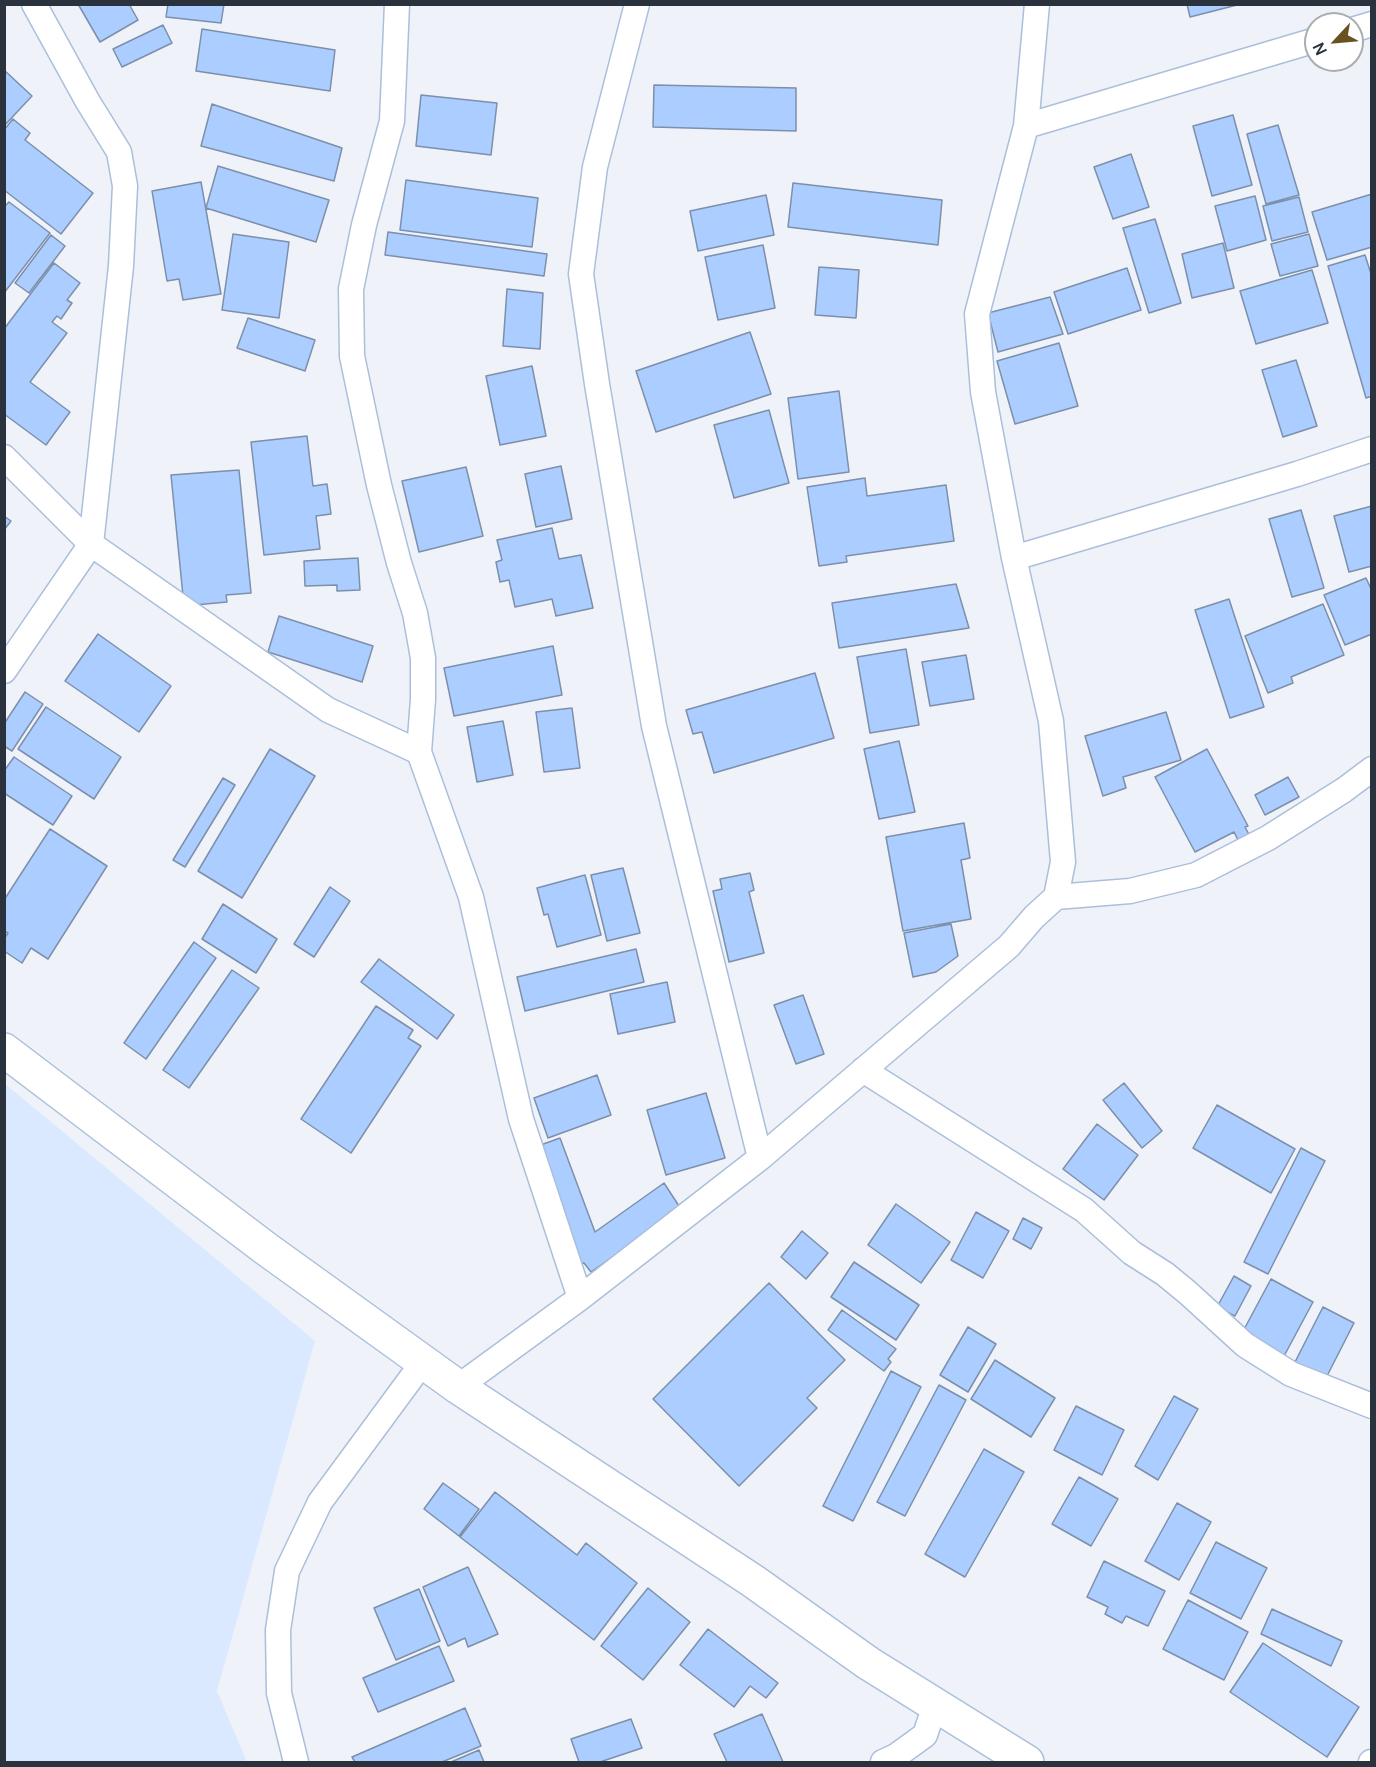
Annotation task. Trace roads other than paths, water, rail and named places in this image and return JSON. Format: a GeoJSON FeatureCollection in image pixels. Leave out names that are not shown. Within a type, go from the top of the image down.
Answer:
{"type":"FeatureCollection","features":[{"type":"Feature","properties":{"kind":"street"},"geometry":{"type":"LineString","coordinates":[[4,670],[91,544],[120,277],[125,186],[119,152],[88,102],[34,4]]}},
{"type":"Feature","properties":{"kind":"street"},"geometry":{"type":"LineString","coordinates":[[397,4],[392,121],[364,225],[351,289],[352,356],[379,485],[399,564],[415,613],[423,658],[419,752],[471,897],[521,1119],[580,1298]]}},
{"type":"Feature","properties":{"kind":"street"},"geometry":{"type":"LineString","coordinates":[[638,4],[595,167],[581,274],[654,726],[760,1158]]}},
{"type":"Feature","properties":{"kind":"street"},"geometry":{"type":"LineString","coordinates":[[458,1387],[580,1298],[760,1158],[1008,946],[1056,897],[1063,862],[1052,720],[1014,558],[983,392],[977,314],[1026,126],[1036,4]]}},
{"type":"Feature","properties":{"kind":"street"},"geometry":{"type":"LineString","coordinates":[[1026,126],[1304,44]]}},
{"type":"Feature","properties":{"kind":"street"},"geometry":{"type":"LineString","coordinates":[[1014,558],[1297,474],[1371,448]]}},
{"type":"Feature","properties":{"kind":"street"},"geometry":{"type":"LineString","coordinates":[[4,457],[91,544],[328,710],[419,752]]}},
{"type":"Feature","properties":{"kind":"street"},"geometry":{"type":"LineString","coordinates":[[1056,897],[1130,891],[1196,875],[1268,838],[1344,790],[1371,769]]}},
{"type":"Feature","properties":{"kind":"street"},"geometry":{"type":"LineString","coordinates":[[4,1050],[265,1248],[458,1387],[753,1581],[868,1663],[1027,1762]]}},
{"type":"Feature","properties":{"kind":"street"},"geometry":{"type":"LineString","coordinates":[[863,1070],[1084,1210],[1132,1253],[1165,1274],[1188,1293],[1245,1345],[1291,1374],[1371,1406]]}},
{"type":"Feature","properties":{"kind":"street"},"geometry":{"type":"LineString","coordinates":[[296,1762],[279,1693],[278,1629],[288,1571],[320,1502],[423,1362]]}},
{"type":"Feature","properties":{"kind":"street"},"geometry":{"type":"LineString","coordinates":[[883,1762],[896,1756],[925,1735],[934,1705]]}}]}
